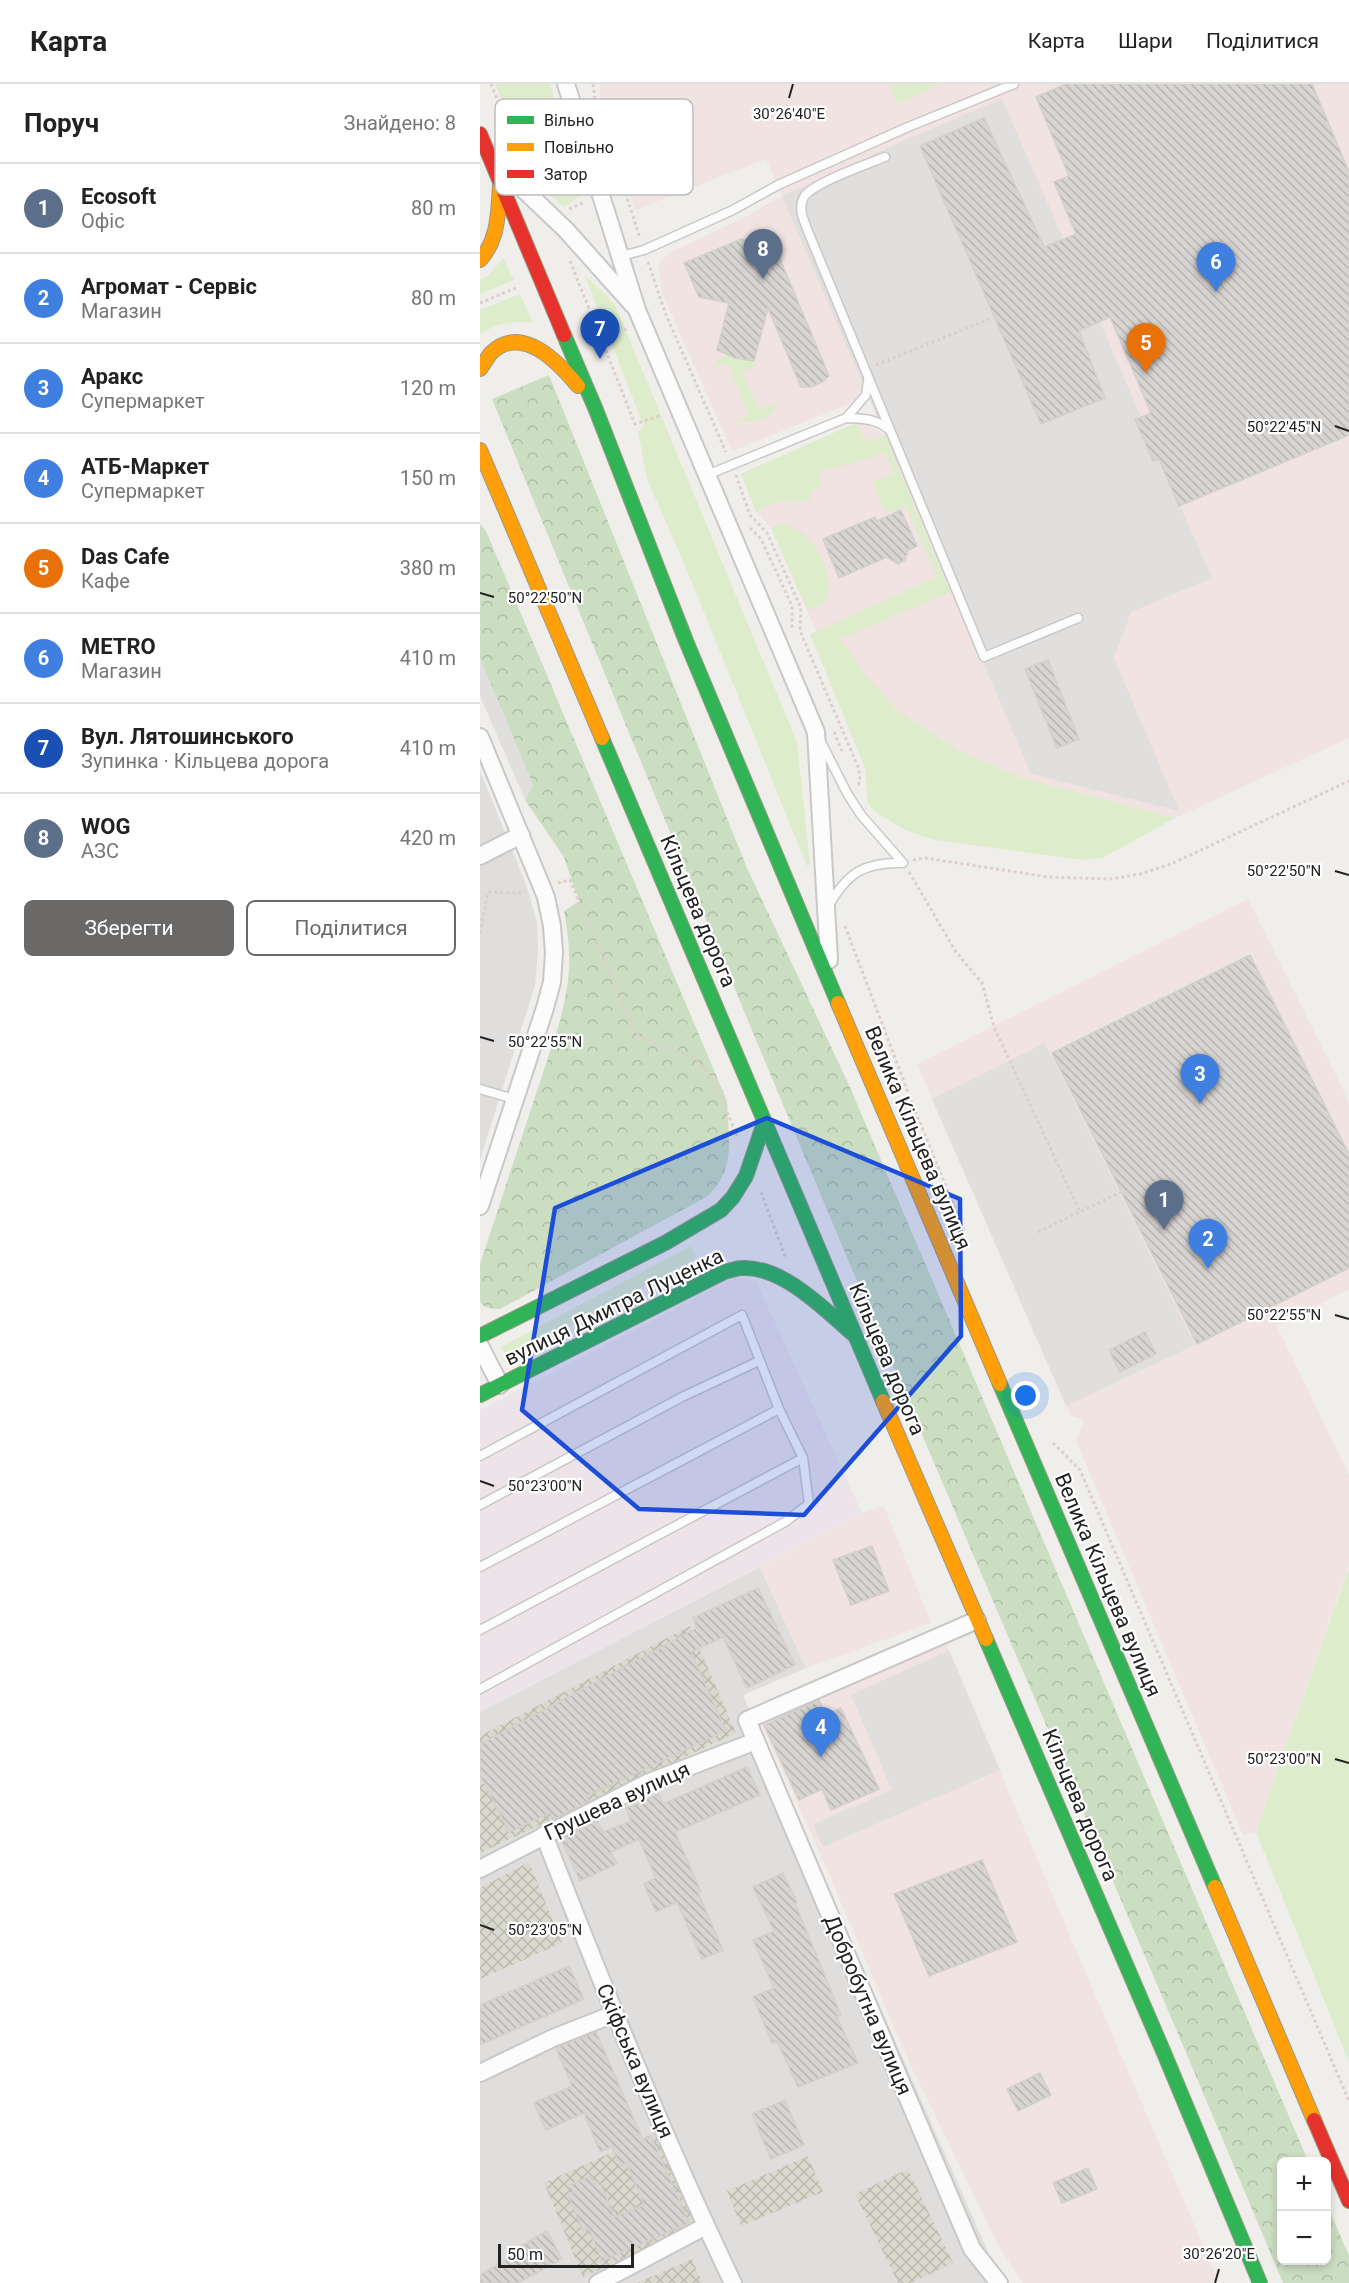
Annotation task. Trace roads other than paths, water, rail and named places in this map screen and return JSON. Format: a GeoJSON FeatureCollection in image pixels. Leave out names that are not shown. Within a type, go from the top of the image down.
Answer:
{"type":"FeatureCollection","features":[{"type":"Feature","properties":{"kind":"main road"},"geometry":{"type":"LineString","coordinates":[[480,134],[495,169]]}},
{"type":"Feature","properties":{"kind":"main road"},"geometry":{"type":"LineString","coordinates":[[480,260],[491,245],[497,223],[499,195]]}},
{"type":"Feature","properties":{"kind":"main road"},"geometry":{"type":"LineString","coordinates":[[506,195],[596,410],[686,641],[831,985]]}},
{"type":"Feature","properties":{"kind":"main road"},"geometry":{"type":"LineString","coordinates":[[480,369],[491,353],[501,345],[518,341],[533,345],[561,365],[596,410]]}},
{"type":"Feature","properties":{"kind":"main road","name":"Кільцева дорога"},"geometry":{"type":"LineString","coordinates":[[480,450],[764,1123],[1164,2053],[1260,2283]]}},
{"type":"Feature","properties":{"kind":"main road","name":"Велика Кільцева вулиця"},"geometry":{"type":"LineString","coordinates":[[831,985],[1349,2201]]}},
{"type":"Feature","properties":{"kind":"main road","name":"вулиця Дмитра Луценка"},"geometry":{"type":"LineString","coordinates":[[480,1336],[664,1243],[721,1210],[733,1197],[746,1176],[764,1123]]}},
{"type":"Feature","properties":{"kind":"main road","name":"вулиця Дмитра Луценка"},"geometry":{"type":"LineString","coordinates":[[480,1395],[724,1272],[743,1268],[767,1272],[794,1287],[855,1336]]}},
{"type":"Feature","properties":{"kind":"street"},"geometry":{"type":"LineString","coordinates":[[566,84],[571,99]]}},
{"type":"Feature","properties":{"kind":"street"},"geometry":{"type":"LineString","coordinates":[[490,157],[495,162]]}},
{"type":"Feature","properties":{"kind":"street"},"geometry":{"type":"LineString","coordinates":[[530,195],[566,230],[638,310]]}},
{"type":"Feature","properties":{"kind":"street"},"geometry":{"type":"LineString","coordinates":[[601,195],[638,310],[816,732],[831,985]]}},
{"type":"Feature","properties":{"kind":"street"},"geometry":{"type":"LineString","coordinates":[[480,737],[541,887],[552,926],[554,953],[552,982],[546,1008],[480,1206]]}},
{"type":"Feature","properties":{"kind":"street"},"geometry":{"type":"LineString","coordinates":[[480,856],[521,835]]}},
{"type":"Feature","properties":{"kind":"street"},"geometry":{"type":"LineString","coordinates":[[480,1346],[500,1385]]}},
{"type":"Feature","properties":{"kind":"street","name":"Добробутна вулиця"},"geometry":{"type":"LineString","coordinates":[[977,1620],[747,1720],[972,2249],[999,2283]]}},
{"type":"Feature","properties":{"kind":"street","name":"Грушева вулиця"},"geometry":{"type":"LineString","coordinates":[[480,1869],[647,1783],[756,1741]]}},
{"type":"Feature","properties":{"kind":"street","name":"Скіфська вулиця"},"geometry":{"type":"LineString","coordinates":[[544,1835],[614,2014],[733,2283]]}},
{"type":"Feature","properties":{"kind":"street"},"geometry":{"type":"LineString","coordinates":[[480,2073],[553,2038],[614,2014]]}},
{"type":"Feature","properties":{"kind":"street"},"geometry":{"type":"LineString","coordinates":[[598,2283],[706,2226]]}},
{"type":"Feature","properties":{"kind":"lane"},"geometry":{"type":"LineString","coordinates":[[621,256],[644,250],[732,210],[778,184],[1014,84]]}},
{"type":"Feature","properties":{"kind":"lane"},"geometry":{"type":"LineString","coordinates":[[885,157],[814,187],[801,205],[807,229],[868,381],[984,657],[1078,618]]}},
{"type":"Feature","properties":{"kind":"lane"},"geometry":{"type":"LineString","coordinates":[[846,418],[866,395],[868,381]]}},
{"type":"Feature","properties":{"kind":"lane"},"geometry":{"type":"LineString","coordinates":[[707,475],[846,418],[868,419],[879,422],[890,430]]}},
{"type":"Feature","properties":{"kind":"lane"},"geometry":{"type":"LineString","coordinates":[[816,732],[847,793],[861,815],[903,862],[881,862],[854,873],[837,891],[826,910]]}},
{"type":"Feature","properties":{"kind":"lane"},"geometry":{"type":"LineString","coordinates":[[480,1089],[514,1099]]}},
{"type":"Feature","properties":{"kind":"lane"},"geometry":{"type":"LineString","coordinates":[[480,1456],[742,1315],[779,1409],[803,1458],[809,1504],[785,1522],[480,1689]]}},
{"type":"Feature","properties":{"kind":"lane"},"geometry":{"type":"LineString","coordinates":[[480,1505],[682,1397],[759,1361]]}},
{"type":"Feature","properties":{"kind":"lane"},"geometry":{"type":"LineString","coordinates":[[480,1567],[779,1409]]}},
{"type":"Feature","properties":{"kind":"lane"},"geometry":{"type":"LineString","coordinates":[[480,1630],[803,1458]]}},
{"type":"Feature","properties":{"kind":"place","name":"WOG"},"geometry":{"type":"Point","coordinates":[763,279]}},
{"type":"Feature","properties":{"kind":"place","name":"METRO"},"geometry":{"type":"Point","coordinates":[1216,292]}},
{"type":"Feature","properties":{"kind":"place","name":"Вул. Лятошинського"},"geometry":{"type":"Point","coordinates":[600,359]}},
{"type":"Feature","properties":{"kind":"place","name":"Das Cafe"},"geometry":{"type":"Point","coordinates":[1146,373]}},
{"type":"Feature","properties":{"kind":"place","name":"Аракс"},"geometry":{"type":"Point","coordinates":[1200,1104]}},
{"type":"Feature","properties":{"kind":"place","name":"Ecosoft"},"geometry":{"type":"Point","coordinates":[1164,1230]}},
{"type":"Feature","properties":{"kind":"place","name":"Агромат - Сервіс"},"geometry":{"type":"Point","coordinates":[1208,1269]}},
{"type":"Feature","properties":{"kind":"place","name":"АТБ-Маркет"},"geometry":{"type":"Point","coordinates":[821,1757]}}]}
